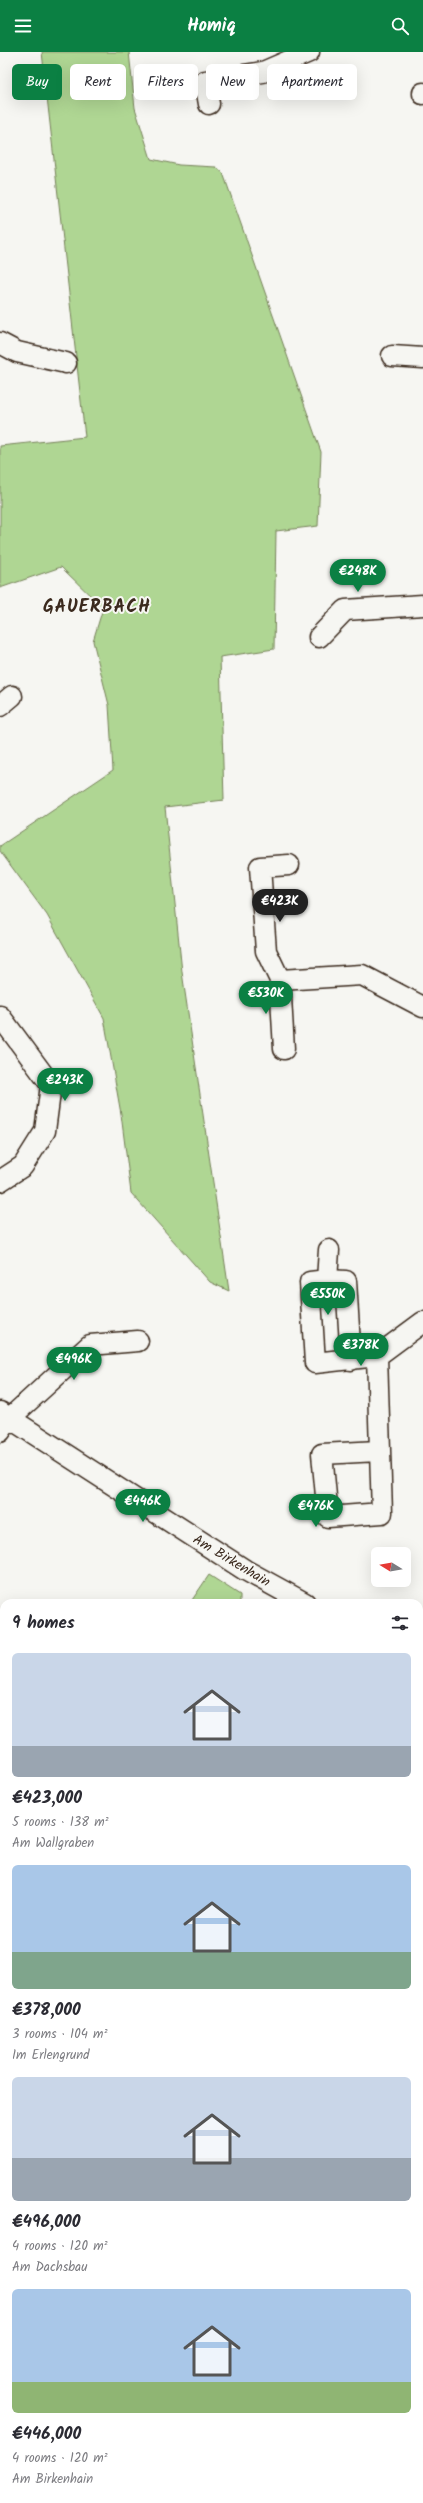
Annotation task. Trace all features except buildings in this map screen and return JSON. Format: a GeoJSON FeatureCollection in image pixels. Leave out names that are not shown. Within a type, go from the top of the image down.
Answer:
{"type":"FeatureCollection","features":[{"type":"Feature","properties":{"kind":"street"},"geometry":{"type":"LineString","coordinates":[[209,104],[205,81],[263,72],[309,52]]}},
{"type":"Feature","properties":{"kind":"street"},"geometry":{"type":"LineString","coordinates":[[0,343],[17,352],[66,363]]}},
{"type":"Feature","properties":{"kind":"street"},"geometry":{"type":"LineString","coordinates":[[392,356],[423,358]]}},
{"type":"Feature","properties":{"kind":"street"},"geometry":{"type":"LineString","coordinates":[[319,637],[345,610],[423,605]]}},
{"type":"Feature","properties":{"kind":"street"},"geometry":{"type":"LineString","coordinates":[[284,1048],[280,980],[266,951],[260,867],[288,866]]}},
{"type":"Feature","properties":{"kind":"street"},"geometry":{"type":"LineString","coordinates":[[280,980],[362,975],[423,1007]]}},
{"type":"Feature","properties":{"kind":"street"},"geometry":{"type":"LineString","coordinates":[[0,1016],[51,1085],[45,1131],[23,1166],[0,1181]]}},
{"type":"Feature","properties":{"kind":"street"},"geometry":{"type":"LineString","coordinates":[[327,1280],[330,1250]]}},
{"type":"Feature","properties":{"kind":"street"},"geometry":{"type":"LineString","coordinates":[[351,1360],[346,1281],[327,1280],[310,1282],[315,1362],[351,1360],[377,1356],[423,1322]]}},
{"type":"Feature","properties":{"kind":"street"},"geometry":{"type":"LineString","coordinates":[[3,1421],[90,1345],[138,1341]]}},
{"type":"Feature","properties":{"kind":"street"},"geometry":{"type":"LineString","coordinates":[[377,1356],[378,1451]]}},
{"type":"Feature","properties":{"kind":"street","name":"Am Birkenhain"},"geometry":{"type":"LineString","coordinates":[[3,1421],[245,1570],[298,1599]]}},
{"type":"Feature","properties":{"kind":"green space"},"geometry":{"type":"Polygon","coordinates":[[[42,52],[129,52],[135,108],[151,159],[179,165],[216,167],[223,173],[321,452],[318,526],[276,531],[274,649],[220,657],[224,800],[165,807],[182,972],[229,1291],[210,1282],[131,1193],[121,1114],[104,1018],[47,915],[0,851],[0,846],[113,770],[109,705],[93,641],[103,608],[61,567],[0,588],[0,446],[85,437],[47,100],[62,100],[62,64],[43,64],[42,52]]]}},
{"type":"Feature","properties":{"kind":"green space"},"geometry":{"type":"Polygon","coordinates":[[[209,1575],[240,1595],[240,1599],[193,1599],[209,1575]]]}},
{"type":"Feature","properties":{"kind":"district","name":"GAUERBACH"},"geometry":{"type":"Point","coordinates":[97,606]}}]}
